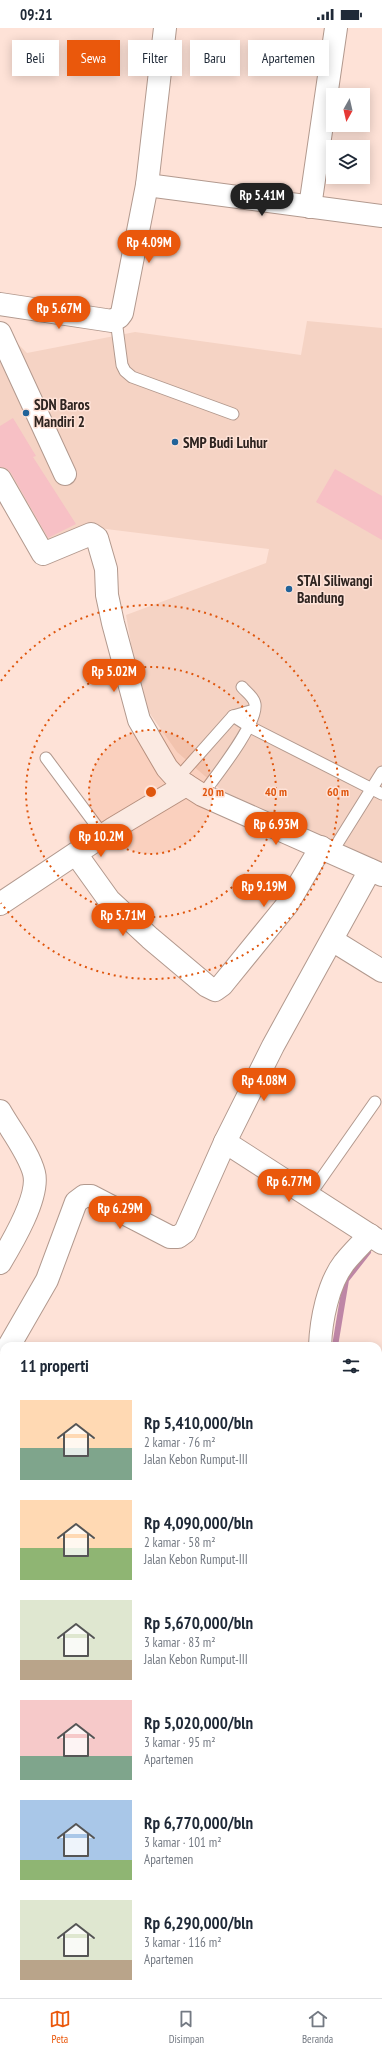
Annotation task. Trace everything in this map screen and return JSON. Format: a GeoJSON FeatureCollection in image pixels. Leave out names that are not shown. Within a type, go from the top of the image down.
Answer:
{"type":"FeatureCollection","features":[{"type":"Feature","properties":{"kind":"street"},"geometry":{"type":"LineString","coordinates":[[0,304],[116,320],[122,313],[147,185],[165,28]]}},
{"type":"Feature","properties":{"kind":"street"},"geometry":{"type":"LineString","coordinates":[[310,207],[336,28]]}},
{"type":"Feature","properties":{"kind":"street"},"geometry":{"type":"LineString","coordinates":[[147,185],[382,216]]}},
{"type":"Feature","properties":{"kind":"street"},"geometry":{"type":"LineString","coordinates":[[0,334],[65,474]]}},
{"type":"Feature","properties":{"kind":"street"},"geometry":{"type":"LineString","coordinates":[[0,479],[43,554],[91,534],[97,538],[106,569],[107,595],[113,622],[139,720],[159,755],[188,786],[376,872],[332,940],[273,1046],[225,1142],[184,1232],[178,1237],[170,1236],[91,1196],[84,1196],[76,1202],[47,1280],[12,1342]]}},
{"type":"Feature","properties":{"kind":"street"},"geometry":{"type":"LineString","coordinates":[[0,904],[104,836],[188,786]]}},
{"type":"Feature","properties":{"kind":"street"},"geometry":{"type":"LineString","coordinates":[[76,854],[109,900],[173,958],[207,986],[215,990],[222,985],[287,906],[326,850]]}},
{"type":"Feature","properties":{"kind":"street"},"geometry":{"type":"LineString","coordinates":[[332,940],[382,971]]}},
{"type":"Feature","properties":{"kind":"street"},"geometry":{"type":"LineString","coordinates":[[0,1111],[28,1158],[34,1173],[28,1209],[1,1258]]}},
{"type":"Feature","properties":{"kind":"street"},"geometry":{"type":"LineString","coordinates":[[225,1142],[375,1239],[345,1262],[339,1272],[325,1312],[321,1342]]}},
{"type":"Feature","properties":{"kind":"lane"},"geometry":{"type":"LineString","coordinates":[[116,320],[122,365],[128,374],[233,414]]}},
{"type":"Feature","properties":{"kind":"lane"},"geometry":{"type":"LineString","coordinates":[[188,786],[250,728],[254,710],[253,699],[242,687]]}},
{"type":"Feature","properties":{"kind":"lane"},"geometry":{"type":"LineString","coordinates":[[188,786],[233,716],[254,710]]}},
{"type":"Feature","properties":{"kind":"lane"},"geometry":{"type":"LineString","coordinates":[[233,716],[250,728],[377,792]]}},
{"type":"Feature","properties":{"kind":"lane"},"geometry":{"type":"LineString","coordinates":[[46,758],[104,836]]}},
{"type":"Feature","properties":{"kind":"lane"},"geometry":{"type":"LineString","coordinates":[[326,850],[377,792],[382,772]]}},
{"type":"Feature","properties":{"kind":"lane"},"geometry":{"type":"LineString","coordinates":[[309,1196],[375,1102]]}},
{"type":"Feature","properties":{"kind":"shaded area"},"geometry":{"type":"Polygon","coordinates":[[[307,321],[382,328],[382,862],[227,795],[177,752],[141,701],[126,615],[266,563],[269,549],[98,528],[42,551],[0,473],[0,331],[3,329],[27,353],[135,332],[301,355],[307,321]]]}},
{"type":"Feature","properties":{"kind":"building"},"geometry":{"type":"Polygon","coordinates":[[[13,418],[36,456],[33,457],[76,524],[48,538],[11,473],[6,468],[0,467],[0,426],[13,418]]]}},
{"type":"Feature","properties":{"kind":"building"},"geometry":{"type":"Polygon","coordinates":[[[335,469],[382,496],[382,540],[316,502],[335,469]]]}},
{"type":"Feature","properties":{"kind":"waterway"},"geometry":{"type":"LineString","coordinates":[[336,1342],[346,1280],[368,1252]]}},
{"type":"Feature","properties":{"kind":"place","name":"SDN Baros Mandiri 2"},"geometry":{"type":"Point","coordinates":[26,413]}},
{"type":"Feature","properties":{"kind":"place","name":"SMP Budi Luhur"},"geometry":{"type":"Point","coordinates":[175,442]}},
{"type":"Feature","properties":{"kind":"place","name":"STAI Siliwangi Bandung"},"geometry":{"type":"Point","coordinates":[289,589]}}]}
